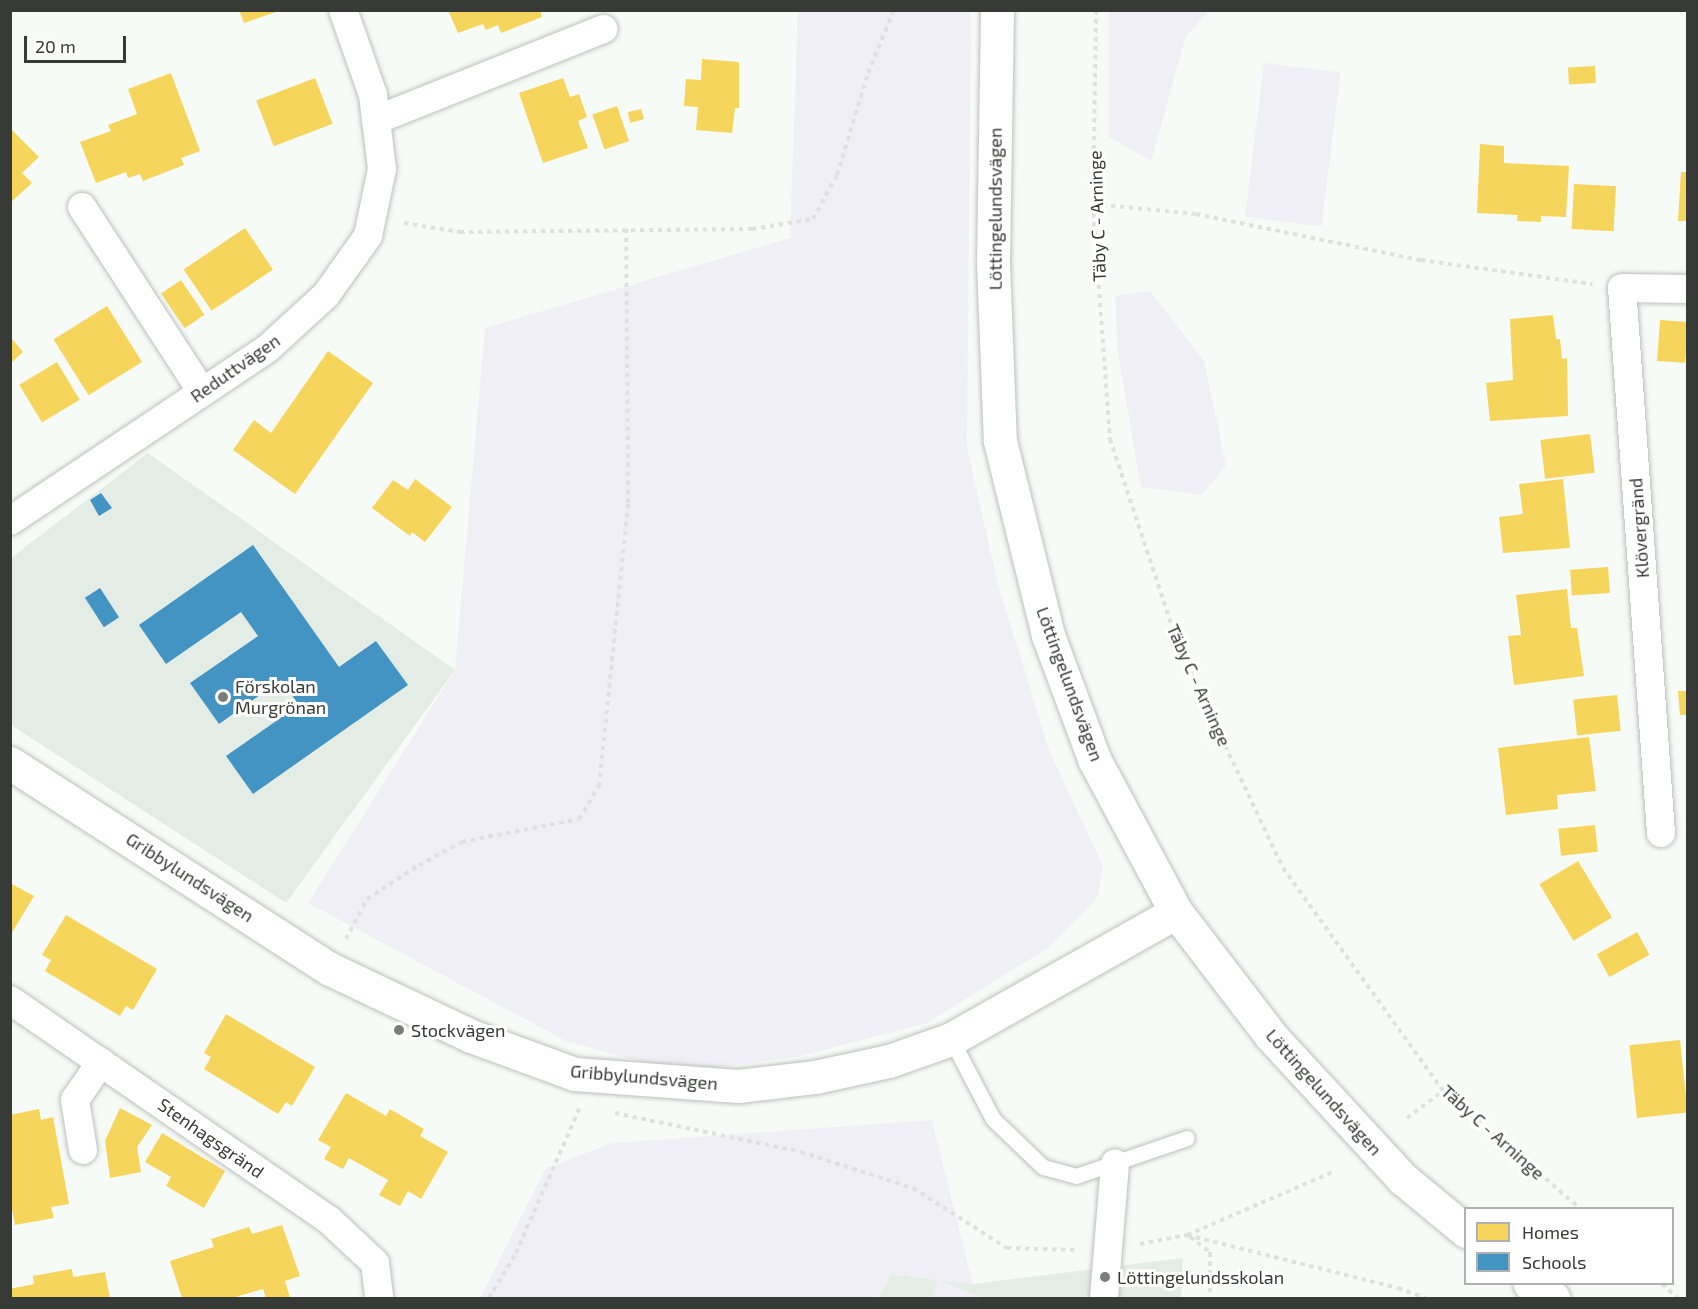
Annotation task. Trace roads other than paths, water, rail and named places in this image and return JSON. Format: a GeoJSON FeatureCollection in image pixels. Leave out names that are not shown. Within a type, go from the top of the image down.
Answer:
{"type":"FeatureCollection","features":[{"type":"Feature","properties":{"kind":"main road","name":"Löttingelundsvägen"},"geometry":{"type":"LineString","coordinates":[[997,10],[993,262],[1000,441],[1056,658],[1094,759],[1176,912],[1279,1044],[1403,1179],[1464,1229]]}},
{"type":"Feature","properties":{"kind":"main road","name":"Gribbylundsvägen"},"geometry":{"type":"LineString","coordinates":[[10,763],[330,969],[471,1036],[575,1074],[738,1086],[858,1068],[951,1039],[1176,912]]}},
{"type":"Feature","properties":{"kind":"main road"},"geometry":{"type":"LineString","coordinates":[[1532,1285],[1553,1299]]}},
{"type":"Feature","properties":{"kind":"street","name":"Reduttvägen"},"geometry":{"type":"LineString","coordinates":[[10,521],[267,349],[326,295],[368,236],[382,169],[373,95],[343,10]]}},
{"type":"Feature","properties":{"kind":"street"},"geometry":{"type":"LineString","coordinates":[[376,120],[604,29]]}},
{"type":"Feature","properties":{"kind":"street"},"geometry":{"type":"LineString","coordinates":[[82,207],[202,392]]}},
{"type":"Feature","properties":{"kind":"street","name":"Klövergränd"},"geometry":{"type":"LineString","coordinates":[[1661,833],[1622,288],[1688,289]]}},
{"type":"Feature","properties":{"kind":"street","name":"Stenhagsgränd"},"geometry":{"type":"LineString","coordinates":[[10,1000],[329,1220],[375,1263],[379,1299]]}},
{"type":"Feature","properties":{"kind":"street"},"geometry":{"type":"LineString","coordinates":[[83,1150],[75,1100],[101,1062]]}},
{"type":"Feature","properties":{"kind":"street"},"geometry":{"type":"LineString","coordinates":[[1104,1299],[1115,1163]]}},
{"type":"Feature","properties":{"kind":"lane"},"geometry":{"type":"LineString","coordinates":[[951,1039],[993,1119],[1043,1167],[1076,1176],[1187,1138]]}},
{"type":"Feature","properties":{"kind":"place","name":"Förskolan Murgrönan"},"geometry":{"type":"Point","coordinates":[223,697]}},
{"type":"Feature","properties":{"kind":"place","name":"Stockvägen"},"geometry":{"type":"Point","coordinates":[399,1030]}},
{"type":"Feature","properties":{"kind":"place","name":"Löttingelundsskolan"},"geometry":{"type":"Point","coordinates":[1105,1277]}}]}
